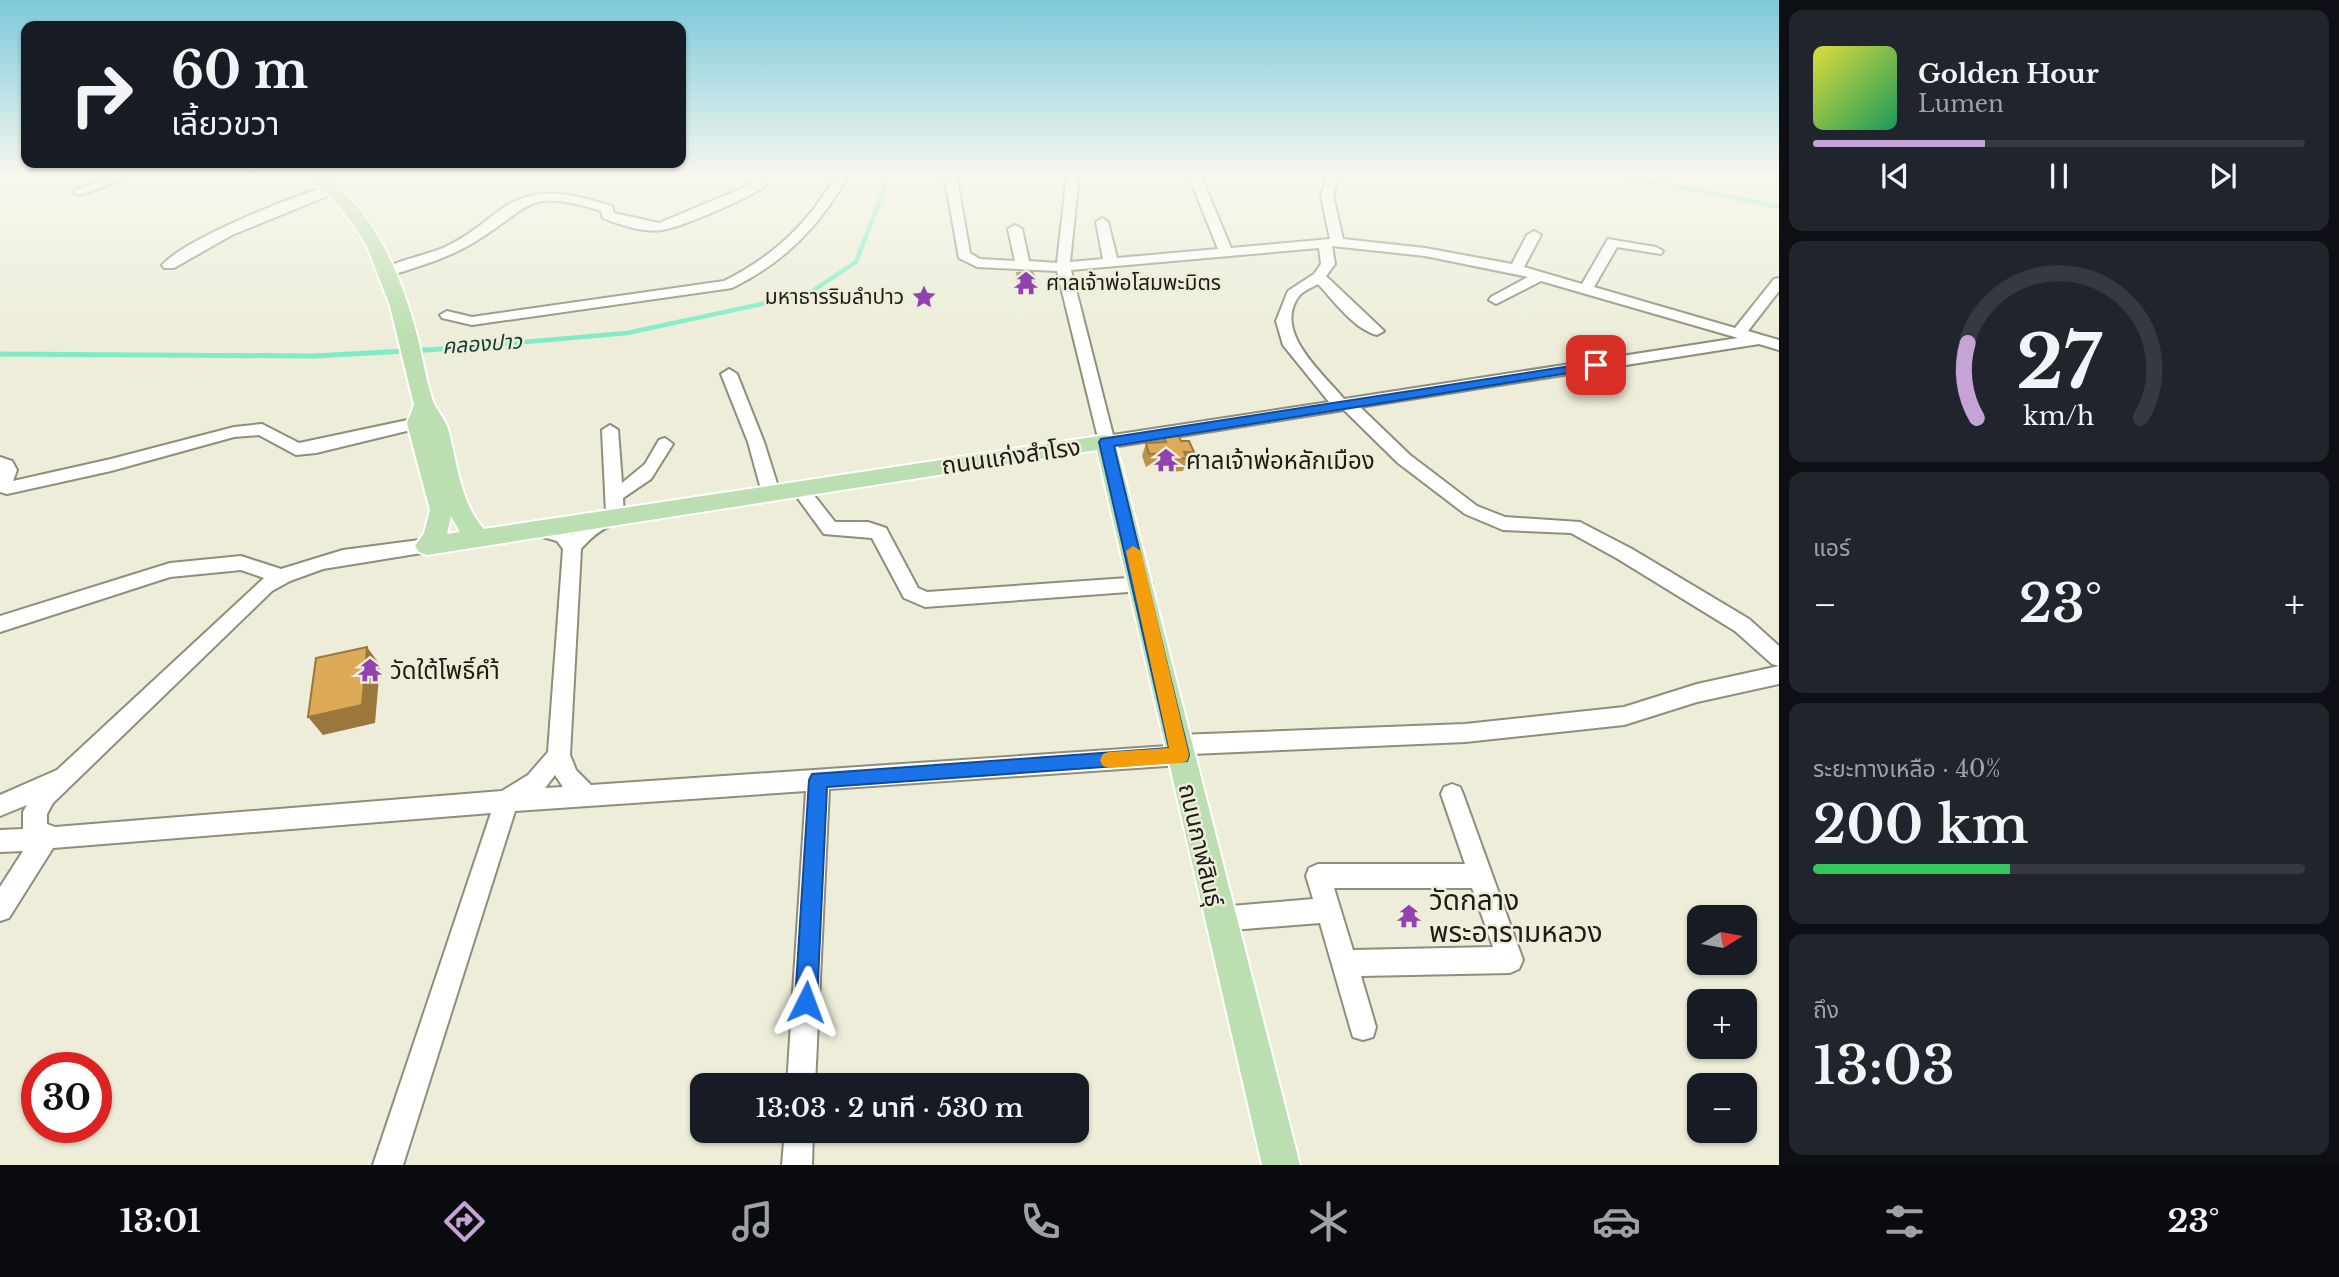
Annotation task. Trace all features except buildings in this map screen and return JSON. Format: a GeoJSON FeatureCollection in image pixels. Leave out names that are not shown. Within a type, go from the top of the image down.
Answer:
{"type":"FeatureCollection","features":[{"type":"Feature","properties":{"kind":"main road"},"geometry":{"type":"LineString","coordinates":[[366,228],[379,249],[419,378],[420,415],[441,510],[435,536],[427,546]]}},
{"type":"Feature","properties":{"kind":"main road"},"geometry":{"type":"LineString","coordinates":[[420,415],[434,419],[458,507],[470,530],[478,538]]}},
{"type":"Feature","properties":{"kind":"main road","name":"ถนนแก่งสำโรง"},"geometry":{"type":"LineString","coordinates":[[427,546],[1106,442]]}},
{"type":"Feature","properties":{"kind":"main road","name":"ถนนกาฬสินธุ์"},"geometry":{"type":"LineString","coordinates":[[1106,442],[1280,1165]]}},
{"type":"Feature","properties":{"kind":"street"},"geometry":{"type":"LineString","coordinates":[[169,265],[194,249],[239,228]]}},
{"type":"Feature","properties":{"kind":"street"},"geometry":{"type":"LineString","coordinates":[[387,272],[442,254],[485,228]]}},
{"type":"Feature","properties":{"kind":"street"},"geometry":{"type":"LineString","coordinates":[[447,315],[471,321],[727,285],[754,271],[808,228]]}},
{"type":"Feature","properties":{"kind":"street"},"geometry":{"type":"LineString","coordinates":[[959,228],[964,255],[977,263],[1023,267],[1063,267],[1331,243],[1425,252],[1541,275],[1779,345]]}},
{"type":"Feature","properties":{"kind":"street"},"geometry":{"type":"LineString","coordinates":[[1067,228],[1063,267],[1106,442]]}},
{"type":"Feature","properties":{"kind":"street"},"geometry":{"type":"LineString","coordinates":[[1103,228],[1111,263]]}},
{"type":"Feature","properties":{"kind":"street"},"geometry":{"type":"LineString","coordinates":[[1217,228],[1226,251]]}},
{"type":"Feature","properties":{"kind":"street"},"geometry":{"type":"LineString","coordinates":[[1330,228],[1328,264],[1319,277],[1293,294],[1283,321],[1291,345],[1345,405],[1404,459],[1471,510],[1503,523],[1574,527],[1625,554],[1742,625],[1779,658]]}},
{"type":"Feature","properties":{"kind":"street"},"geometry":{"type":"LineString","coordinates":[[1015,229],[1023,267]]}},
{"type":"Feature","properties":{"kind":"street"},"geometry":{"type":"LineString","coordinates":[[1516,269],[1534,235]]}},
{"type":"Feature","properties":{"kind":"street"},"geometry":{"type":"LineString","coordinates":[[1586,289],[1613,242],[1656,251]]}},
{"type":"Feature","properties":{"kind":"street"},"geometry":{"type":"LineString","coordinates":[[1496,300],[1541,275]]}},
{"type":"Feature","properties":{"kind":"street"},"geometry":{"type":"LineString","coordinates":[[1319,277],[1356,315],[1377,331]]}},
{"type":"Feature","properties":{"kind":"street"},"geometry":{"type":"LineString","coordinates":[[1739,333],[1779,282]]}},
{"type":"Feature","properties":{"kind":"street","name":"ถนนแก่งสำโรง"},"geometry":{"type":"LineString","coordinates":[[1106,442],[1761,339]]}},
{"type":"Feature","properties":{"kind":"street"},"geometry":{"type":"LineString","coordinates":[[729,374],[756,442],[771,493]]}},
{"type":"Feature","properties":{"kind":"street"},"geometry":{"type":"LineString","coordinates":[[0,463],[6,465],[8,470],[3,485],[7,488],[123,462],[234,432],[262,429],[296,449],[316,447],[420,415]]}},
{"type":"Feature","properties":{"kind":"street"},"geometry":{"type":"LineString","coordinates":[[587,796],[567,776],[559,755],[572,548],[583,534],[610,518],[614,495],[610,430]]}},
{"type":"Feature","properties":{"kind":"street"},"geometry":{"type":"LineString","coordinates":[[614,495],[640,480],[660,457],[665,444]]}},
{"type":"Feature","properties":{"kind":"street"},"geometry":{"type":"LineString","coordinates":[[800,489],[830,529],[869,529],[879,533],[911,593],[925,600],[1142,584]]}},
{"type":"Feature","properties":{"kind":"street"},"geometry":{"type":"LineString","coordinates":[[538,529],[563,536],[572,548]]}},
{"type":"Feature","properties":{"kind":"street"},"geometry":{"type":"LineString","coordinates":[[50,838],[35,830],[36,812],[46,796],[251,597],[280,576],[311,564],[427,546]]}},
{"type":"Feature","properties":{"kind":"street"},"geometry":{"type":"LineString","coordinates":[[0,624],[170,570],[241,563],[280,576]]}},
{"type":"Feature","properties":{"kind":"street"},"geometry":{"type":"LineString","coordinates":[[0,842],[1179,750],[1465,733],[1624,716],[1697,693],[1779,675]]}},
{"type":"Feature","properties":{"kind":"street"},"geometry":{"type":"LineString","coordinates":[[388,1165],[434,1030],[506,801],[536,782],[559,755]]}},
{"type":"Feature","properties":{"kind":"street"},"geometry":{"type":"LineString","coordinates":[[0,806],[67,775]]}},
{"type":"Feature","properties":{"kind":"street"},"geometry":{"type":"LineString","coordinates":[[802,1073],[818,780]]}},
{"type":"Feature","properties":{"kind":"street"},"geometry":{"type":"LineString","coordinates":[[1345,963],[1510,961],[1452,794]]}},
{"type":"Feature","properties":{"kind":"street"},"geometry":{"type":"LineString","coordinates":[[0,909],[50,838]]}},
{"type":"Feature","properties":{"kind":"street"},"geometry":{"type":"LineString","coordinates":[[1363,1027],[1318,876],[1480,876]]}},
{"type":"Feature","properties":{"kind":"street"},"geometry":{"type":"LineString","coordinates":[[1219,919],[1329,910]]}},
{"type":"Feature","properties":{"kind":"street"},"geometry":{"type":"LineString","coordinates":[[797,1165],[798,1143]]}},
{"type":"Feature","properties":{"kind":"waterway","name":"คลองปาว"},"geometry":{"type":"LineString","coordinates":[[470,347],[627,333],[808,294],[856,262],[869,228]]}},
{"type":"Feature","properties":{"kind":"waterway","name":"คลองปาว"},"geometry":{"type":"LineString","coordinates":[[0,354],[314,356],[498,346]]}},
{"type":"Feature","properties":{"kind":"slow traffic"},"geometry":{"type":"LineString","coordinates":[[1109,760],[1180,755],[1133,551]]}},
{"type":"Feature","properties":{"kind":"place","name":"ศาลเจ้าพ่อโสมพะมิตร"},"geometry":{"type":"Point","coordinates":[1026,283]}},
{"type":"Feature","properties":{"kind":"place","name":"มหาธารริมลำปาว"},"geometry":{"type":"Point","coordinates":[924,297]}},
{"type":"Feature","properties":{"kind":"place","name":"ศาลเจ้าพ่อหลักเมือง"},"geometry":{"type":"Point","coordinates":[1166,460]}},
{"type":"Feature","properties":{"kind":"place","name":"วัดใต้โพธิ์คำ้"},"geometry":{"type":"Point","coordinates":[370,670]}},
{"type":"Feature","properties":{"kind":"place","name":"วัดกลาง พระอารามหลวง"},"geometry":{"type":"Point","coordinates":[1409,916]}},
{"type":"Feature","properties":{"kind":"route"},"geometry":{"type":"LineString","coordinates":[[806,1002],[818,780],[1180,755],[1142,584],[1106,442],[1596,365]]}}]}
